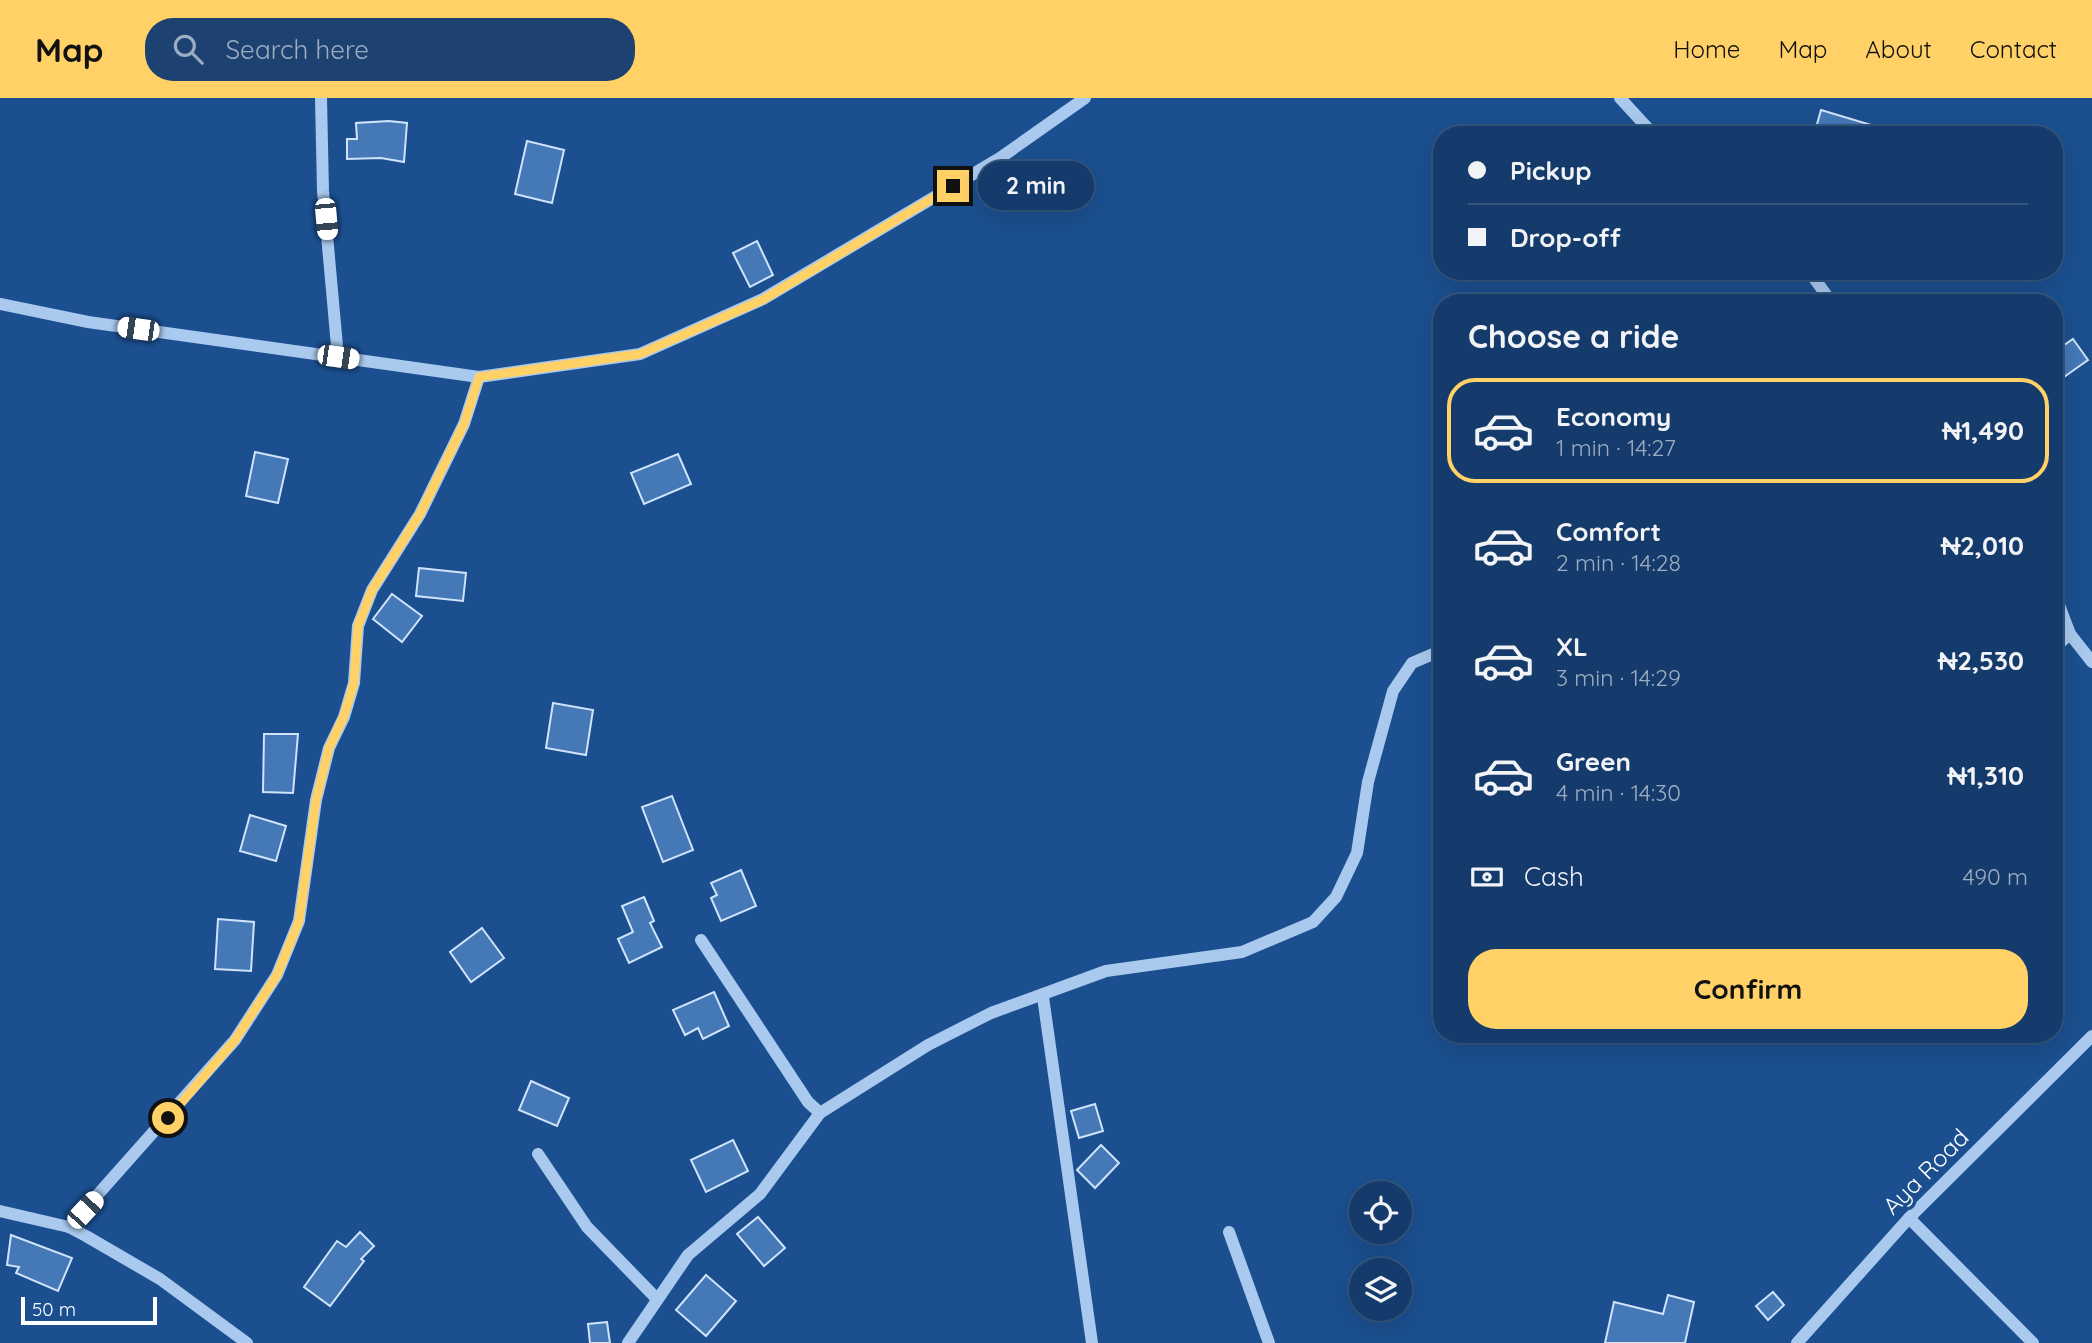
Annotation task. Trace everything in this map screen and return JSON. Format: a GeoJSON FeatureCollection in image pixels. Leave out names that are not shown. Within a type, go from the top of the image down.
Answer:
{"type":"FeatureCollection","features":[{"type":"Feature","properties":{"kind":"street"},"geometry":{"type":"LineString","coordinates":[[321,98],[323,191],[338,357]]}},
{"type":"Feature","properties":{"kind":"street"},"geometry":{"type":"LineString","coordinates":[[0,304],[88,322],[479,377],[640,354],[764,299],[1000,158],[1085,98]]}},
{"type":"Feature","properties":{"kind":"street"},"geometry":{"type":"LineString","coordinates":[[1620,98],[1646,126]]}},
{"type":"Feature","properties":{"kind":"street"},"geometry":{"type":"LineString","coordinates":[[69,1227],[235,1040],[277,975],[299,921],[316,800],[329,748],[344,716],[354,683],[358,626],[372,590],[420,514],[464,424],[479,377]]}},
{"type":"Feature","properties":{"kind":"street"},"geometry":{"type":"LineString","coordinates":[[2063,616],[2070,634],[2092,662]]}},
{"type":"Feature","properties":{"kind":"street"},"geometry":{"type":"LineString","coordinates":[[2063,641],[2070,634]]}},
{"type":"Feature","properties":{"kind":"street"},"geometry":{"type":"LineString","coordinates":[[628,1343],[656,1298],[688,1255],[760,1194],[820,1113],[928,1045],[991,1013],[1043,997],[1107,971],[1242,952],[1314,922],[1336,897],[1357,853],[1368,782],[1393,691],[1412,663],[1433,654]]}},
{"type":"Feature","properties":{"kind":"street"},"geometry":{"type":"LineString","coordinates":[[701,940],[808,1102],[820,1113]]}},
{"type":"Feature","properties":{"kind":"street"},"geometry":{"type":"LineString","coordinates":[[1043,997],[1092,1343]]}},
{"type":"Feature","properties":{"kind":"street","name":"Aya Road"},"geometry":{"type":"LineString","coordinates":[[1797,1343],[1909,1218],[2092,1037]]}},
{"type":"Feature","properties":{"kind":"street"},"geometry":{"type":"LineString","coordinates":[[538,1154],[587,1227],[656,1298]]}},
{"type":"Feature","properties":{"kind":"street"},"geometry":{"type":"LineString","coordinates":[[0,1211],[69,1227],[160,1279],[247,1343]]}},
{"type":"Feature","properties":{"kind":"street"},"geometry":{"type":"LineString","coordinates":[[1909,1218],[2032,1343]]}},
{"type":"Feature","properties":{"kind":"street"},"geometry":{"type":"LineString","coordinates":[[1229,1232],[1269,1343]]}},
{"type":"Feature","properties":{"kind":"building"},"geometry":{"type":"Polygon","coordinates":[[[1821,110],[1874,126],[1817,126],[1821,110]]]}},
{"type":"Feature","properties":{"kind":"building"},"geometry":{"type":"Polygon","coordinates":[[[356,123],[407,123],[404,162],[381,158],[347,159],[347,139],[357,139],[356,123]]]}},
{"type":"Feature","properties":{"kind":"building"},"geometry":{"type":"Polygon","coordinates":[[[527,141],[564,150],[552,203],[515,194],[527,141]]]}},
{"type":"Feature","properties":{"kind":"building"},"geometry":{"type":"Polygon","coordinates":[[[757,241],[773,275],[750,287],[733,253],[757,241]]]}},
{"type":"Feature","properties":{"kind":"building"},"geometry":{"type":"Polygon","coordinates":[[[2073,339],[2088,360],[2063,378],[2063,346],[2073,339]]]}},
{"type":"Feature","properties":{"kind":"building"},"geometry":{"type":"Polygon","coordinates":[[[255,452],[288,459],[278,503],[246,496],[255,452]]]}},
{"type":"Feature","properties":{"kind":"building"},"geometry":{"type":"Polygon","coordinates":[[[678,454],[691,484],[644,504],[631,473],[678,454]]]}},
{"type":"Feature","properties":{"kind":"building"},"geometry":{"type":"Polygon","coordinates":[[[419,568],[466,573],[463,601],[416,596],[419,568]]]}},
{"type":"Feature","properties":{"kind":"building"},"geometry":{"type":"Polygon","coordinates":[[[392,594],[422,616],[402,642],[373,619],[392,594]]]}},
{"type":"Feature","properties":{"kind":"building"},"geometry":{"type":"Polygon","coordinates":[[[553,703],[593,710],[586,755],[546,748],[553,703]]]}},
{"type":"Feature","properties":{"kind":"building"},"geometry":{"type":"Polygon","coordinates":[[[264,734],[298,734],[293,793],[263,792],[264,734]]]}},
{"type":"Feature","properties":{"kind":"building"},"geometry":{"type":"Polygon","coordinates":[[[672,796],[693,850],[663,862],[642,807],[672,796]]]}},
{"type":"Feature","properties":{"kind":"building"},"geometry":{"type":"Polygon","coordinates":[[[250,815],[286,826],[276,861],[240,851],[250,815]]]}},
{"type":"Feature","properties":{"kind":"building"},"geometry":{"type":"Polygon","coordinates":[[[741,870],[756,906],[721,921],[711,898],[717,895],[711,883],[741,870]]]}},
{"type":"Feature","properties":{"kind":"building"},"geometry":{"type":"Polygon","coordinates":[[[644,897],[654,921],[650,923],[662,947],[629,963],[618,939],[633,932],[622,906],[644,897]]]}},
{"type":"Feature","properties":{"kind":"building"},"geometry":{"type":"Polygon","coordinates":[[[218,919],[254,922],[251,971],[215,969],[218,919]]]}},
{"type":"Feature","properties":{"kind":"building"},"geometry":{"type":"Polygon","coordinates":[[[482,928],[504,958],[471,982],[450,952],[482,928]]]}},
{"type":"Feature","properties":{"kind":"building"},"geometry":{"type":"Polygon","coordinates":[[[714,992],[729,1026],[703,1039],[698,1028],[685,1035],[673,1010],[714,992]]]}},
{"type":"Feature","properties":{"kind":"building"},"geometry":{"type":"Polygon","coordinates":[[[531,1081],[569,1098],[557,1126],[519,1110],[531,1081]]]}},
{"type":"Feature","properties":{"kind":"building"},"geometry":{"type":"Polygon","coordinates":[[[1095,1104],[1103,1131],[1079,1138],[1071,1111],[1095,1104]]]}},
{"type":"Feature","properties":{"kind":"building"},"geometry":{"type":"Polygon","coordinates":[[[733,1140],[748,1171],[706,1192],[691,1160],[733,1140]]]}},
{"type":"Feature","properties":{"kind":"building"},"geometry":{"type":"Polygon","coordinates":[[[1101,1145],[1119,1163],[1095,1188],[1077,1170],[1101,1145]]]}},
{"type":"Feature","properties":{"kind":"building"},"geometry":{"type":"Polygon","coordinates":[[[758,1217],[785,1248],[764,1266],[737,1234],[758,1217]]]}},
{"type":"Feature","properties":{"kind":"building"},"geometry":{"type":"Polygon","coordinates":[[[360,1232],[374,1246],[361,1259],[364,1261],[330,1306],[304,1287],[337,1241],[346,1247],[360,1232]]]}},
{"type":"Feature","properties":{"kind":"building"},"geometry":{"type":"Polygon","coordinates":[[[11,1235],[72,1258],[58,1291],[16,1273],[19,1267],[7,1265],[11,1235]]]}},
{"type":"Feature","properties":{"kind":"building"},"geometry":{"type":"Polygon","coordinates":[[[706,1275],[736,1301],[706,1336],[676,1310],[706,1275]]]}},
{"type":"Feature","properties":{"kind":"building"},"geometry":{"type":"Polygon","coordinates":[[[1773,1292],[1784,1305],[1768,1320],[1756,1306],[1773,1292]]]}},
{"type":"Feature","properties":{"kind":"building"},"geometry":{"type":"Polygon","coordinates":[[[1668,1295],[1694,1302],[1685,1343],[1605,1343],[1614,1302],[1663,1314],[1668,1295]]]}},
{"type":"Feature","properties":{"kind":"building"},"geometry":{"type":"Polygon","coordinates":[[[607,1322],[610,1343],[590,1343],[588,1324],[607,1322]]]}},
{"type":"Feature","properties":{"kind":"route"},"geometry":{"type":"LineString","coordinates":[[168,1118],[235,1040],[277,975],[299,921],[316,800],[329,748],[344,716],[354,683],[358,626],[372,590],[420,514],[464,424],[479,377],[640,354],[764,299],[953,186]]}}]}
